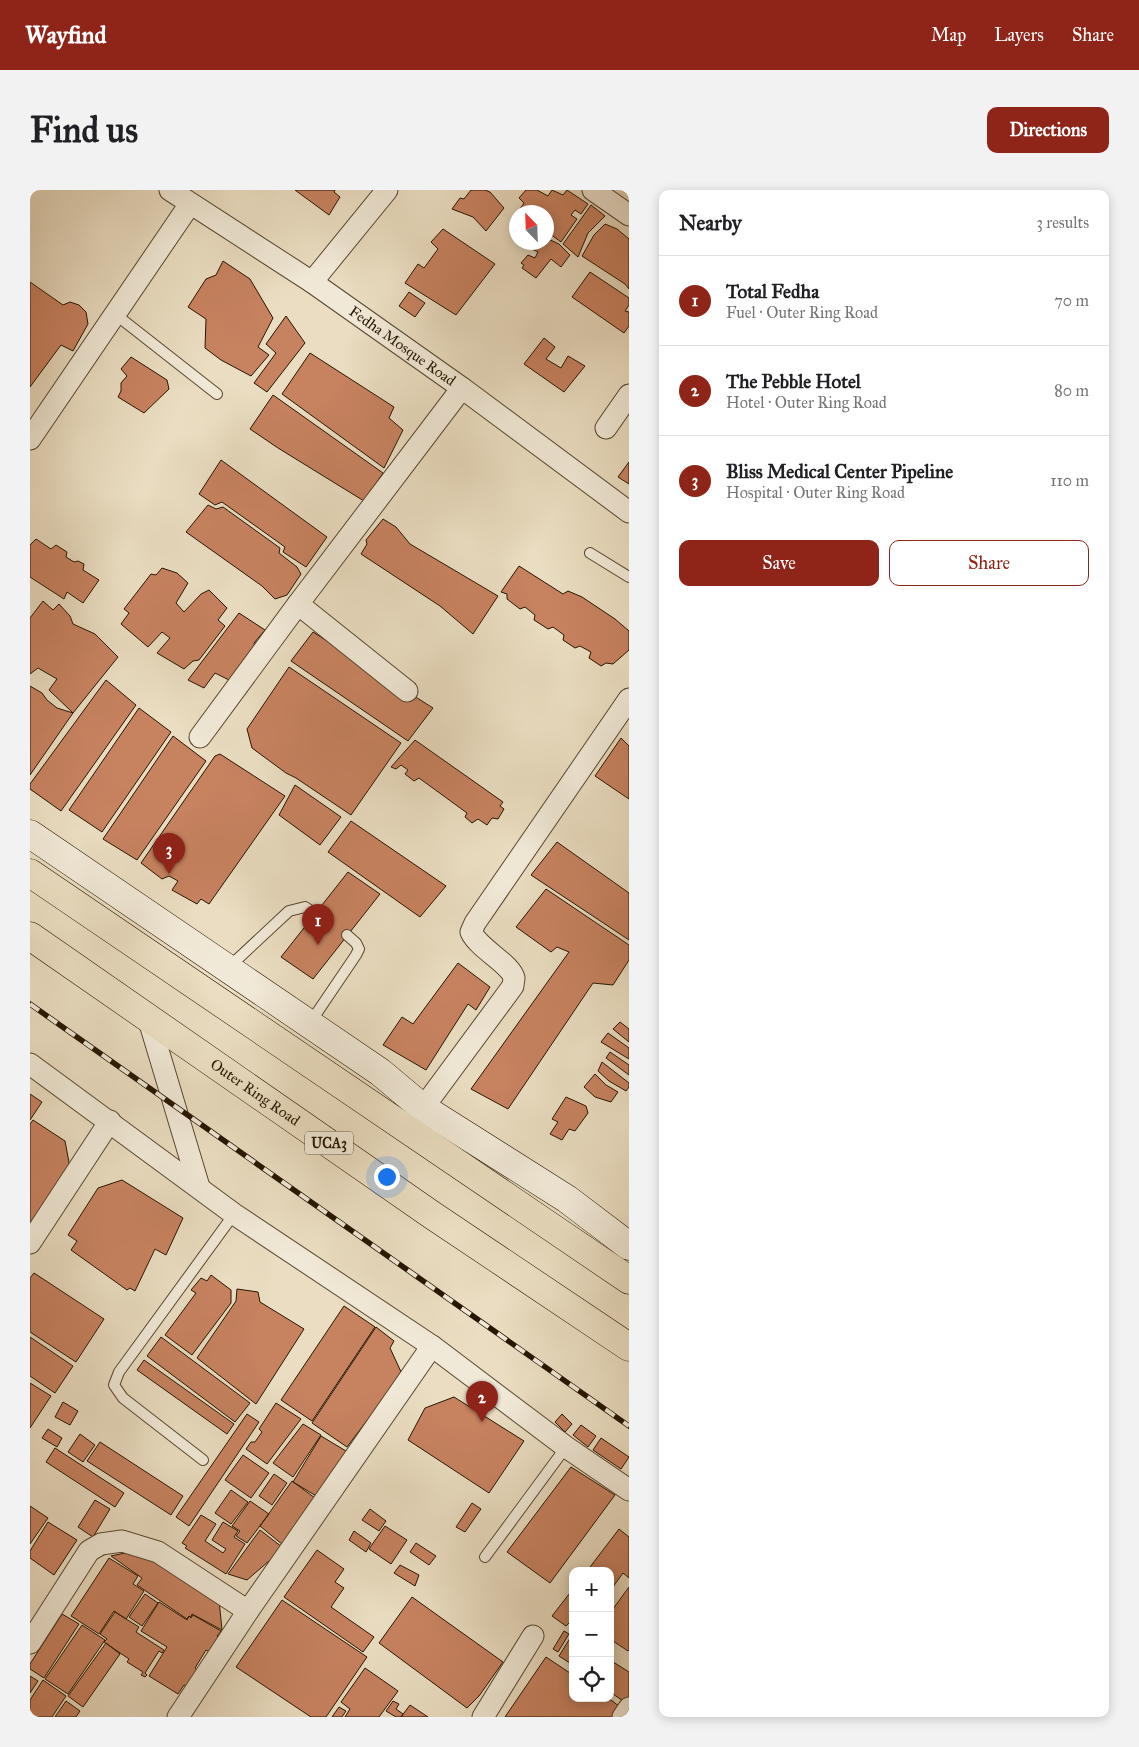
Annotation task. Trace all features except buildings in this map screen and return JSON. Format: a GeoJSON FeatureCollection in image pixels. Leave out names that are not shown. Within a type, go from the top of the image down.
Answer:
{"type":"FeatureCollection","features":[{"type":"Feature","properties":{"kind":"main road"},"geometry":{"type":"LineString","coordinates":[[30,834],[380,1072],[423,1108],[567,1199],[629,1246]]}},
{"type":"Feature","properties":{"kind":"main road"},"geometry":{"type":"LineString","coordinates":[[30,873],[629,1280]]}},
{"type":"Feature","properties":{"kind":"main road","name":"Outer Ring Road"},"geometry":{"type":"LineString","coordinates":[[30,936],[432,1215],[629,1347]]}},
{"type":"Feature","properties":{"kind":"street","name":"Fedha Mosque Road"},"geometry":{"type":"LineString","coordinates":[[170,190],[312,282],[462,388],[629,512]]}},
{"type":"Feature","properties":{"kind":"street"},"geometry":{"type":"LineString","coordinates":[[312,282],[387,190]]}},
{"type":"Feature","properties":{"kind":"street"},"geometry":{"type":"LineString","coordinates":[[593,190],[629,215]]}},
{"type":"Feature","properties":{"kind":"street"},"geometry":{"type":"LineString","coordinates":[[30,439],[190,204]]}},
{"type":"Feature","properties":{"kind":"street"},"geometry":{"type":"LineString","coordinates":[[200,737],[462,388]]}},
{"type":"Feature","properties":{"kind":"street"},"geometry":{"type":"LineString","coordinates":[[606,428],[629,395]]}},
{"type":"Feature","properties":{"kind":"street"},"geometry":{"type":"LineString","coordinates":[[298,604],[407,691]]}},
{"type":"Feature","properties":{"kind":"street"},"geometry":{"type":"LineString","coordinates":[[423,1108],[513,986],[514,978],[510,970],[475,940],[472,932],[475,922],[629,699]]}},
{"type":"Feature","properties":{"kind":"street"},"geometry":{"type":"LineString","coordinates":[[148,1017],[199,1187]]}},
{"type":"Feature","properties":{"kind":"street"},"geometry":{"type":"LineString","coordinates":[[30,1064],[234,1214],[432,1346],[566,1447],[629,1490]]}},
{"type":"Feature","properties":{"kind":"street"},"geometry":{"type":"LineString","coordinates":[[30,1243],[110,1121]]}},
{"type":"Feature","properties":{"kind":"street"},"geometry":{"type":"LineString","coordinates":[[178,1717],[248,1611],[432,1346]]}},
{"type":"Feature","properties":{"kind":"street"},"geometry":{"type":"LineString","coordinates":[[30,1642],[89,1551],[101,1544],[122,1541],[158,1552],[248,1611]]}},
{"type":"Feature","properties":{"kind":"street"},"geometry":{"type":"LineString","coordinates":[[483,1717],[533,1636]]}},
{"type":"Feature","properties":{"kind":"street"},"geometry":{"type":"LineString","coordinates":[[623,1717],[629,1708]]}},
{"type":"Feature","properties":{"kind":"lane"},"geometry":{"type":"LineString","coordinates":[[115,314],[216,394]]}},
{"type":"Feature","properties":{"kind":"lane"},"geometry":{"type":"LineString","coordinates":[[590,553],[629,577]]}},
{"type":"Feature","properties":{"kind":"lane"},"geometry":{"type":"LineString","coordinates":[[228,968],[289,911],[304,907],[316,914]]}},
{"type":"Feature","properties":{"kind":"lane"},"geometry":{"type":"LineString","coordinates":[[309,1024],[359,949],[356,943],[347,936]]}},
{"type":"Feature","properties":{"kind":"lane"},"geometry":{"type":"LineString","coordinates":[[204,1460],[123,1398],[114,1385],[119,1372],[234,1214]]}},
{"type":"Feature","properties":{"kind":"lane"},"geometry":{"type":"LineString","coordinates":[[485,1557],[566,1447]]}},
{"type":"Feature","properties":{"kind":"railway"},"geometry":{"type":"LineString","coordinates":[[30,1004],[629,1426]]}},
{"type":"Feature","properties":{"kind":"place","name":"Bliss Medical Center Pipeline"},"geometry":{"type":"Point","coordinates":[169,874]}},
{"type":"Feature","properties":{"kind":"place","name":"Total Fedha"},"geometry":{"type":"Point","coordinates":[318,945]}},
{"type":"Feature","properties":{"kind":"place","name":"The Pebble Hotel"},"geometry":{"type":"Point","coordinates":[482,1422]}}]}
